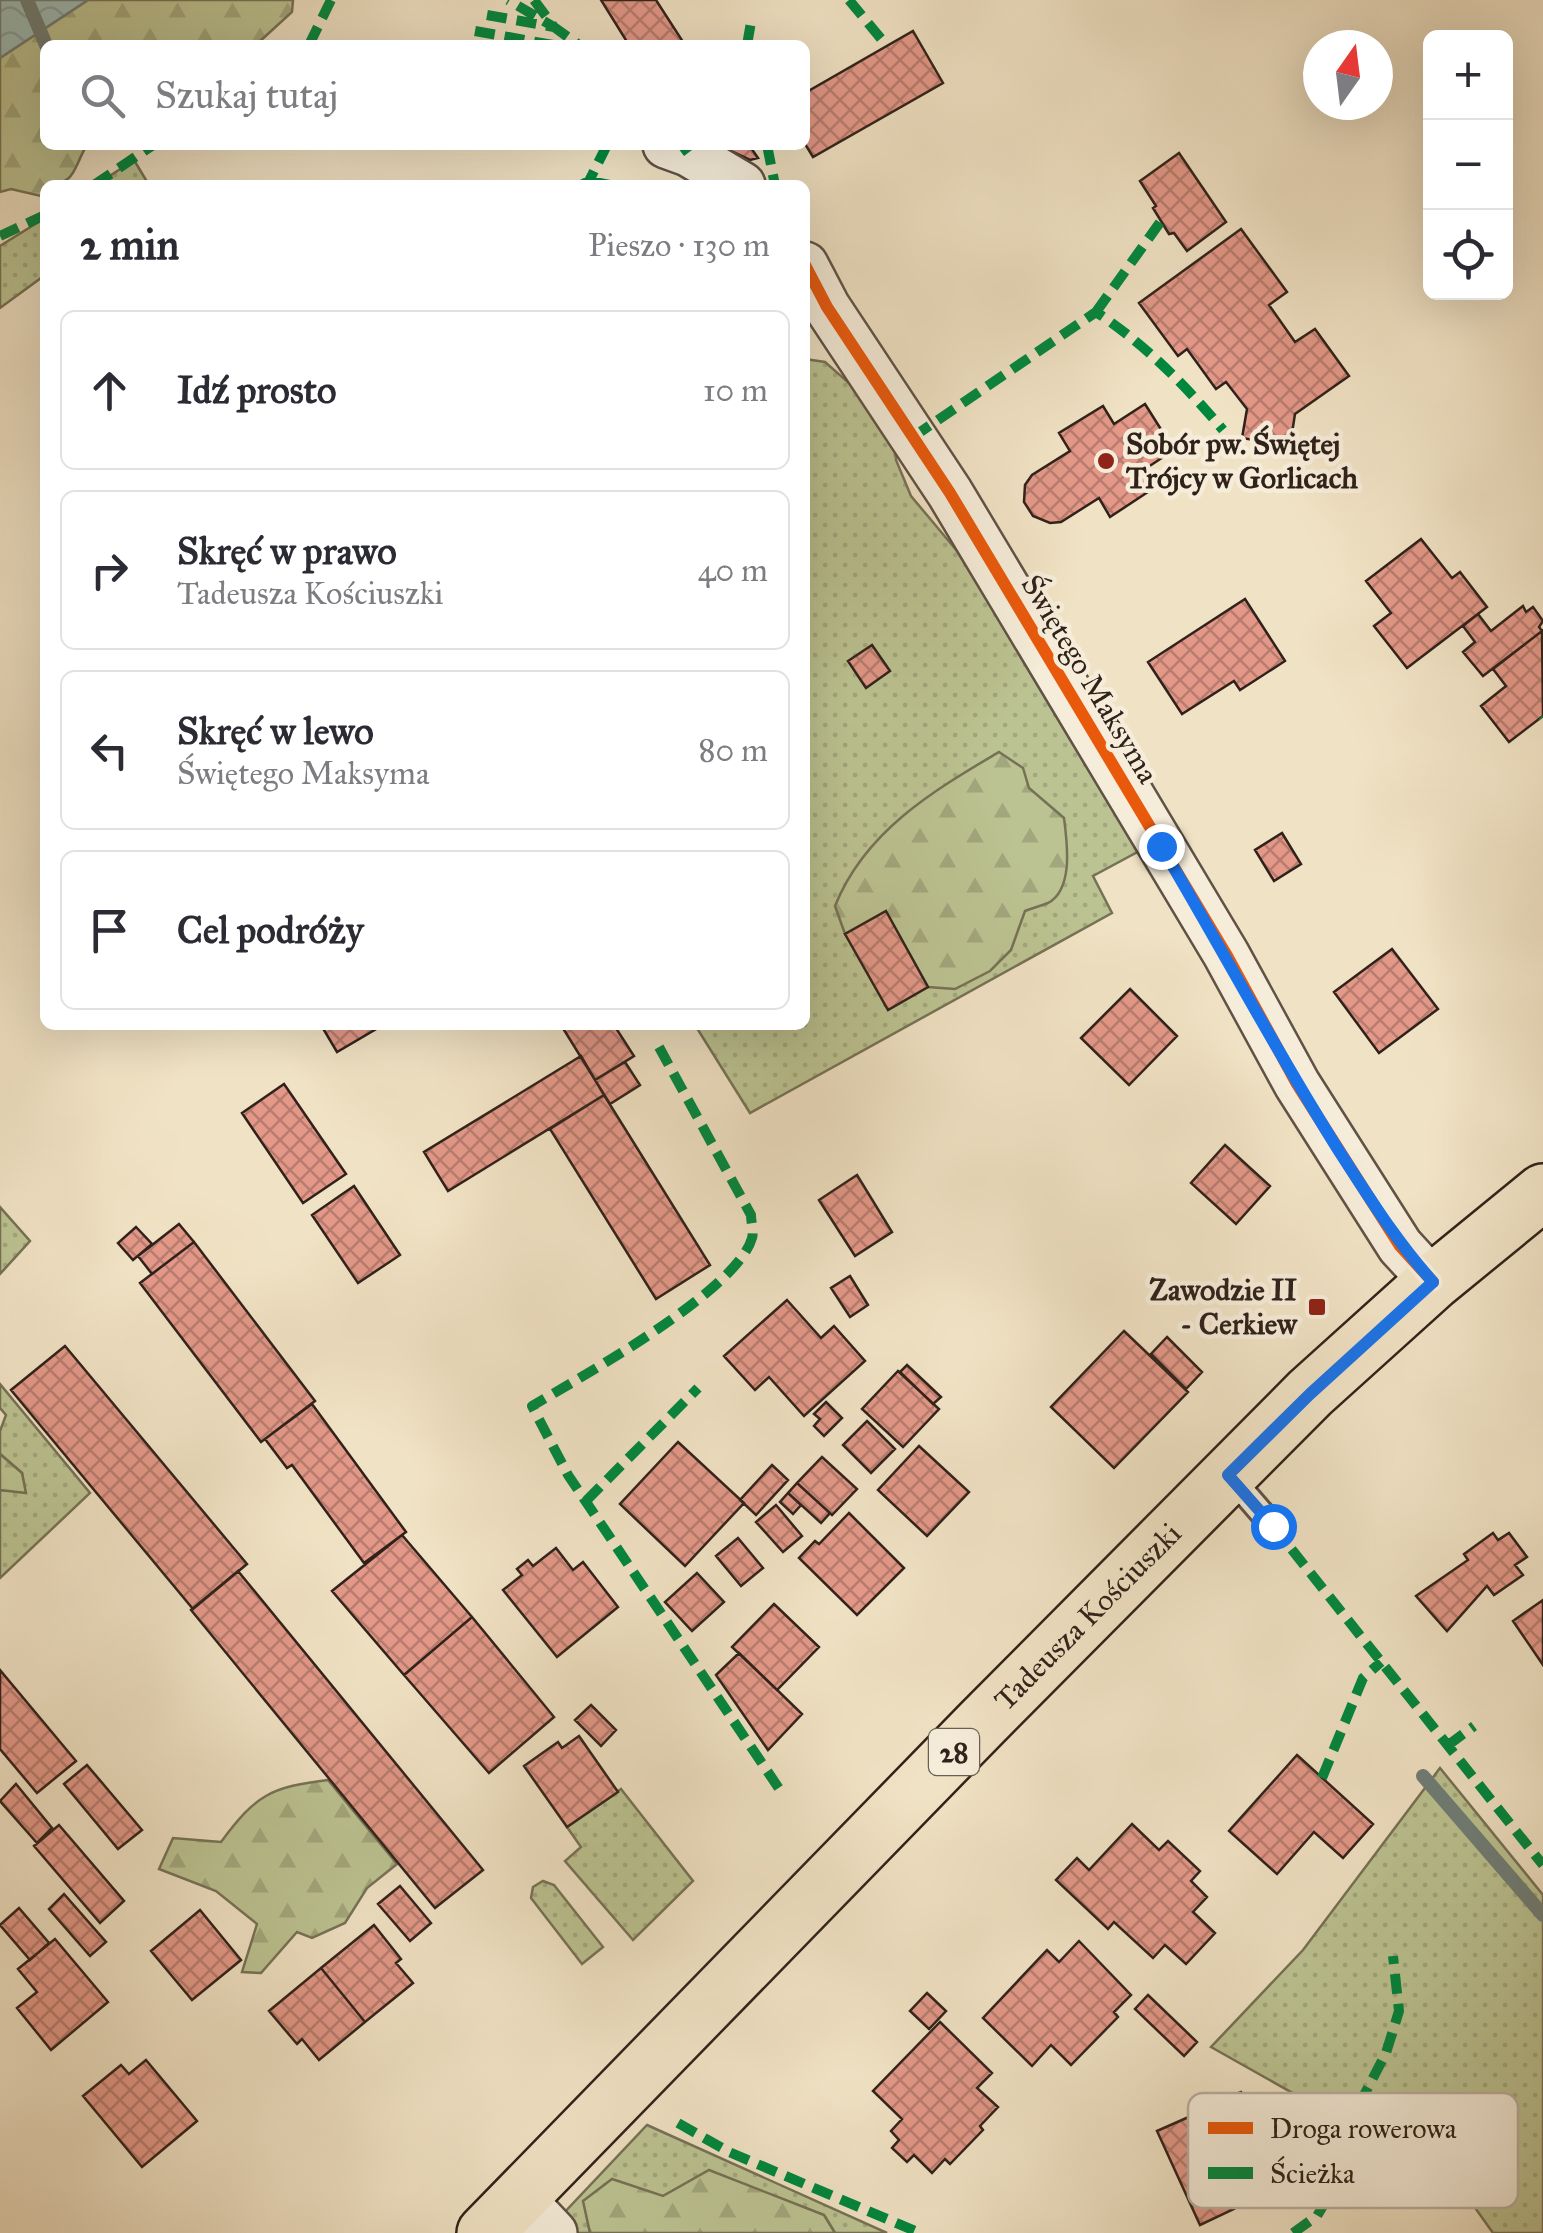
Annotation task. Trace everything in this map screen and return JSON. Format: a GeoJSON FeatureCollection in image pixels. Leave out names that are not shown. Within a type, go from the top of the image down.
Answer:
{"type":"FeatureCollection","features":[{"type":"Feature","properties":{"kind":"main road","name":"Tadeusza Kościuszki"},"geometry":{"type":"LineString","coordinates":[[520,2221],[981,1724],[1228,1475],[1343,1362],[1543,1192]]}},
{"type":"Feature","properties":{"kind":"street"},"geometry":{"type":"LineString","coordinates":[[680,150],[734,180]]}},
{"type":"Feature","properties":{"kind":"street","name":"Świętego Maksyma"},"geometry":{"type":"LineString","coordinates":[[810,289],[816,318],[950,494],[1226,954],[1297,1084],[1400,1246],[1433,1282]]}},
{"type":"Feature","properties":{"kind":"lane"},"geometry":{"type":"LineString","coordinates":[[1228,1475],[1273,1526]]}},
{"type":"Feature","properties":{"kind":"green space"},"geometry":{"type":"Polygon","coordinates":[[[88,0],[293,0],[292,12],[261,40],[40,40],[40,150],[84,150],[69,178],[40,180],[40,196],[11,189],[0,192],[0,58],[88,0]]]}},
{"type":"Feature","properties":{"kind":"green space"},"geometry":{"type":"Polygon","coordinates":[[[134,160],[146,180],[104,180],[134,160]]]}},
{"type":"Feature","properties":{"kind":"green space"},"geometry":{"type":"Polygon","coordinates":[[[40,221],[40,279],[0,308],[0,246],[40,221]]]}},
{"type":"Feature","properties":{"kind":"green space"},"geometry":{"type":"Polygon","coordinates":[[[810,360],[825,362],[849,383],[895,443],[896,460],[911,496],[957,551],[1143,849],[1093,876],[1112,913],[750,1113],[698,1030],[810,1030],[810,360]]]}},
{"type":"Feature","properties":{"kind":"green space"},"geometry":{"type":"Polygon","coordinates":[[[999,752],[1023,768],[1029,788],[1064,818],[1067,852],[1062,887],[1048,903],[1025,911],[1011,950],[990,971],[955,989],[928,987],[886,912],[845,934],[835,906],[848,879],[883,835],[926,798],[999,752]]]}},
{"type":"Feature","properties":{"kind":"green space"},"geometry":{"type":"Polygon","coordinates":[[[0,1207],[30,1241],[0,1274],[0,1207]]]}},
{"type":"Feature","properties":{"kind":"green space"},"geometry":{"type":"Polygon","coordinates":[[[0,1384],[90,1493],[0,1578],[0,1490],[25,1492],[22,1473],[0,1454],[0,1431],[6,1415],[0,1408],[0,1384]]]}},
{"type":"Feature","properties":{"kind":"green space"},"geometry":{"type":"Polygon","coordinates":[[[0,1454],[22,1473],[26,1493],[0,1490],[0,1454]]]}},
{"type":"Feature","properties":{"kind":"green space"},"geometry":{"type":"Polygon","coordinates":[[[1440,1768],[1543,1895],[1543,2233],[1493,2233],[1475,2208],[1518,2208],[1518,2093],[1293,2093],[1211,2047],[1303,1950],[1440,1768]]]}},
{"type":"Feature","properties":{"kind":"green space"},"geometry":{"type":"Polygon","coordinates":[[[328,1780],[397,1864],[367,1888],[345,1923],[312,1938],[297,1932],[261,1973],[242,1972],[257,1924],[216,1891],[159,1869],[173,1838],[221,1842],[244,1813],[266,1796],[292,1786],[328,1780]]]}},
{"type":"Feature","properties":{"kind":"green space"},"geometry":{"type":"Polygon","coordinates":[[[621,1789],[693,1881],[633,1940],[565,1861],[581,1847],[567,1827],[621,1789]]]}},
{"type":"Feature","properties":{"kind":"green space"},"geometry":{"type":"Polygon","coordinates":[[[543,1881],[554,1885],[603,1947],[582,1964],[531,1898],[533,1887],[543,1881]]]}},
{"type":"Feature","properties":{"kind":"green space"},"geometry":{"type":"Polygon","coordinates":[[[647,2125],[887,2233],[835,2233],[824,2215],[709,2171],[663,2196],[584,2201],[590,2233],[570,2233],[562,2215],[647,2125]]]}},
{"type":"Feature","properties":{"kind":"green space"},"geometry":{"type":"Polygon","coordinates":[[[709,2170],[824,2215],[835,2233],[590,2233],[583,2201],[612,2179],[663,2196],[709,2170]]]}},
{"type":"Feature","properties":{"kind":"water"},"geometry":{"type":"Polygon","coordinates":[[[0,0],[88,0],[0,58],[0,0]]]}},
{"type":"Feature","properties":{"kind":"building"},"geometry":{"type":"Polygon","coordinates":[[[601,0],[656,0],[682,40],[626,40],[601,0]]]}},
{"type":"Feature","properties":{"kind":"building"},"geometry":{"type":"Polygon","coordinates":[[[913,31],[943,83],[813,157],[809,150],[810,90],[913,31]]]}},
{"type":"Feature","properties":{"kind":"building"},"geometry":{"type":"Polygon","coordinates":[[[729,150],[752,150],[758,158],[750,160],[729,150]]]}},
{"type":"Feature","properties":{"kind":"building"},"geometry":{"type":"Polygon","coordinates":[[[1179,153],[1226,222],[1187,251],[1174,233],[1169,234],[1140,181],[1179,153]]]}},
{"type":"Feature","properties":{"kind":"building"},"geometry":{"type":"Polygon","coordinates":[[[1241,229],[1287,292],[1269,305],[1295,342],[1315,329],[1349,376],[1295,414],[1290,446],[1242,438],[1247,409],[1226,382],[1216,389],[1187,349],[1178,356],[1139,303],[1241,229]]]}},
{"type":"Feature","properties":{"kind":"building","name":"Sobór pw. Świętej Trójcy w Gorlicach"},"geometry":{"type":"Polygon","coordinates":[[[1145,404],[1174,450],[1142,471],[1154,488],[1110,517],[1099,498],[1061,522],[1050,523],[1033,516],[1024,502],[1025,485],[1032,475],[1070,451],[1059,433],[1103,406],[1114,424],[1145,404]]]}},
{"type":"Feature","properties":{"kind":"building"},"geometry":{"type":"Polygon","coordinates":[[[1421,539],[1452,578],[1460,572],[1487,607],[1407,668],[1374,626],[1391,613],[1366,581],[1421,539]]]}},
{"type":"Feature","properties":{"kind":"building"},"geometry":{"type":"Polygon","coordinates":[[[1245,599],[1285,661],[1240,690],[1234,681],[1182,714],[1148,662],[1245,599]]]}},
{"type":"Feature","properties":{"kind":"building"},"geometry":{"type":"Polygon","coordinates":[[[1523,606],[1526,612],[1533,607],[1543,621],[1539,627],[1542,631],[1483,676],[1463,652],[1475,642],[1463,626],[1478,614],[1491,631],[1523,606]]]}},
{"type":"Feature","properties":{"kind":"building"},"geometry":{"type":"Polygon","coordinates":[[[1542,631],[1543,716],[1509,742],[1481,706],[1506,686],[1493,669],[1542,631]]]}},
{"type":"Feature","properties":{"kind":"building"},"geometry":{"type":"Polygon","coordinates":[[[872,645],[890,671],[866,688],[848,661],[872,645]]]}},
{"type":"Feature","properties":{"kind":"building"},"geometry":{"type":"Polygon","coordinates":[[[1282,833],[1301,864],[1274,881],[1255,850],[1282,833]]]}},
{"type":"Feature","properties":{"kind":"building"},"geometry":{"type":"Polygon","coordinates":[[[886,911],[928,987],[888,1010],[845,934],[886,911]]]}},
{"type":"Feature","properties":{"kind":"building"},"geometry":{"type":"Polygon","coordinates":[[[1392,949],[1438,1009],[1379,1053],[1334,992],[1392,949]]]}},
{"type":"Feature","properties":{"kind":"building"},"geometry":{"type":"Polygon","coordinates":[[[1130,989],[1177,1036],[1129,1085],[1081,1038],[1130,989]]]}},
{"type":"Feature","properties":{"kind":"building"},"geometry":{"type":"Polygon","coordinates":[[[324,1030],[374,1030],[337,1052],[324,1030]]]}},
{"type":"Feature","properties":{"kind":"building"},"geometry":{"type":"Polygon","coordinates":[[[564,1030],[617,1030],[634,1056],[595,1080],[564,1030]]]}},
{"type":"Feature","properties":{"kind":"building"},"geometry":{"type":"Polygon","coordinates":[[[581,1056],[604,1095],[448,1191],[424,1152],[581,1056]]]}},
{"type":"Feature","properties":{"kind":"building"},"geometry":{"type":"Polygon","coordinates":[[[625,1062],[640,1085],[610,1104],[595,1080],[625,1062]]]}},
{"type":"Feature","properties":{"kind":"building"},"geometry":{"type":"Polygon","coordinates":[[[284,1084],[346,1174],[303,1203],[242,1113],[284,1084]]]}},
{"type":"Feature","properties":{"kind":"building"},"geometry":{"type":"Polygon","coordinates":[[[604,1095],[710,1265],[656,1299],[550,1129],[604,1095]]]}},
{"type":"Feature","properties":{"kind":"building"},"geometry":{"type":"Polygon","coordinates":[[[1225,1145],[1270,1186],[1236,1224],[1191,1183],[1225,1145]]]}},
{"type":"Feature","properties":{"kind":"building"},"geometry":{"type":"Polygon","coordinates":[[[857,1175],[892,1232],[855,1256],[819,1200],[857,1175]]]}},
{"type":"Feature","properties":{"kind":"building"},"geometry":{"type":"Polygon","coordinates":[[[354,1186],[400,1255],[358,1283],[312,1215],[354,1186]]]}},
{"type":"Feature","properties":{"kind":"building"},"geometry":{"type":"Polygon","coordinates":[[[179,1224],[194,1242],[152,1274],[138,1256],[179,1224]]]}},
{"type":"Feature","properties":{"kind":"building"},"geometry":{"type":"Polygon","coordinates":[[[136,1227],[152,1244],[133,1260],[118,1243],[136,1227]]]}},
{"type":"Feature","properties":{"kind":"building"},"geometry":{"type":"Polygon","coordinates":[[[194,1242],[315,1401],[261,1442],[140,1283],[194,1242]]]}},
{"type":"Feature","properties":{"kind":"building"},"geometry":{"type":"Polygon","coordinates":[[[850,1276],[868,1305],[850,1317],[831,1288],[850,1276]]]}},
{"type":"Feature","properties":{"kind":"building"},"geometry":{"type":"Polygon","coordinates":[[[787,1300],[821,1338],[834,1326],[865,1361],[804,1416],[769,1377],[755,1390],[724,1356],[787,1300]]]}},
{"type":"Feature","properties":{"kind":"building"},"geometry":{"type":"Polygon","coordinates":[[[1124,1331],[1188,1392],[1114,1468],[1051,1407],[1124,1331]]]}},
{"type":"Feature","properties":{"kind":"building"},"geometry":{"type":"Polygon","coordinates":[[[1167,1337],[1202,1372],[1186,1389],[1151,1354],[1167,1337]]]}},
{"type":"Feature","properties":{"kind":"building"},"geometry":{"type":"Polygon","coordinates":[[[65,1346],[247,1564],[193,1609],[11,1390],[65,1346]]]}},
{"type":"Feature","properties":{"kind":"building"},"geometry":{"type":"Polygon","coordinates":[[[907,1365],[941,1397],[933,1404],[900,1372],[907,1365]]]}},
{"type":"Feature","properties":{"kind":"building"},"geometry":{"type":"Polygon","coordinates":[[[898,1371],[939,1409],[903,1447],[862,1409],[898,1371]]]}},
{"type":"Feature","properties":{"kind":"building"},"geometry":{"type":"Polygon","coordinates":[[[826,1402],[842,1418],[824,1436],[814,1426],[820,1419],[814,1414],[826,1402]]]}},
{"type":"Feature","properties":{"kind":"building"},"geometry":{"type":"Polygon","coordinates":[[[312,1404],[406,1532],[364,1563],[292,1465],[287,1468],[265,1439],[312,1404]]]}},
{"type":"Feature","properties":{"kind":"building"},"geometry":{"type":"Polygon","coordinates":[[[867,1421],[895,1449],[871,1473],[843,1445],[867,1421]]]}},
{"type":"Feature","properties":{"kind":"building"},"geometry":{"type":"Polygon","coordinates":[[[678,1442],[744,1503],[685,1566],[620,1504],[678,1442]]]}},
{"type":"Feature","properties":{"kind":"building"},"geometry":{"type":"Polygon","coordinates":[[[919,1446],[969,1492],[927,1536],[878,1490],[919,1446]]]}},
{"type":"Feature","properties":{"kind":"building"},"geometry":{"type":"Polygon","coordinates":[[[822,1457],[857,1489],[832,1515],[797,1483],[822,1457]]]}},
{"type":"Feature","properties":{"kind":"building"},"geometry":{"type":"Polygon","coordinates":[[[772,1465],[788,1480],[756,1515],[740,1500],[772,1465]]]}},
{"type":"Feature","properties":{"kind":"building"},"geometry":{"type":"Polygon","coordinates":[[[797,1483],[830,1513],[821,1523],[788,1493],[797,1483]]]}},
{"type":"Feature","properties":{"kind":"building"},"geometry":{"type":"Polygon","coordinates":[[[788,1493],[801,1505],[793,1514],[780,1502],[788,1493]]]}},
{"type":"Feature","properties":{"kind":"building"},"geometry":{"type":"Polygon","coordinates":[[[776,1505],[802,1536],[783,1552],[756,1522],[776,1505]]]}},
{"type":"Feature","properties":{"kind":"building"},"geometry":{"type":"Polygon","coordinates":[[[849,1513],[904,1568],[857,1615],[799,1558],[849,1513]]]}},
{"type":"Feature","properties":{"kind":"building"},"geometry":{"type":"Polygon","coordinates":[[[1493,1533],[1498,1540],[1509,1533],[1527,1557],[1515,1565],[1523,1575],[1494,1595],[1487,1586],[1447,1631],[1416,1596],[1468,1560],[1464,1554],[1493,1533]]]}},
{"type":"Feature","properties":{"kind":"building"},"geometry":{"type":"Polygon","coordinates":[[[402,1535],[472,1617],[404,1675],[332,1591],[402,1535]]]}},
{"type":"Feature","properties":{"kind":"building"},"geometry":{"type":"Polygon","coordinates":[[[738,1538],[763,1568],[741,1586],[716,1556],[738,1538]]]}},
{"type":"Feature","properties":{"kind":"building"},"geometry":{"type":"Polygon","coordinates":[[[556,1548],[573,1570],[583,1562],[618,1607],[557,1657],[503,1590],[522,1575],[517,1569],[528,1560],[533,1566],[556,1548]]]}},
{"type":"Feature","properties":{"kind":"building"},"geometry":{"type":"Polygon","coordinates":[[[238,1571],[483,1870],[435,1908],[191,1610],[238,1571]]]}},
{"type":"Feature","properties":{"kind":"building"},"geometry":{"type":"Polygon","coordinates":[[[697,1573],[724,1602],[692,1631],[665,1602],[697,1573]]]}},
{"type":"Feature","properties":{"kind":"building"},"geometry":{"type":"Polygon","coordinates":[[[1543,1600],[1543,1665],[1513,1621],[1543,1600]]]}},
{"type":"Feature","properties":{"kind":"building"},"geometry":{"type":"Polygon","coordinates":[[[774,1604],[819,1647],[777,1690],[732,1647],[774,1604]]]}},
{"type":"Feature","properties":{"kind":"building"},"geometry":{"type":"Polygon","coordinates":[[[472,1617],[554,1717],[489,1773],[404,1675],[472,1617]]]}},
{"type":"Feature","properties":{"kind":"building"},"geometry":{"type":"Polygon","coordinates":[[[739,1653],[802,1714],[768,1750],[716,1675],[739,1653]]]}},
{"type":"Feature","properties":{"kind":"building"},"geometry":{"type":"Polygon","coordinates":[[[0,1670],[76,1761],[37,1793],[0,1749],[0,1670]]]}},
{"type":"Feature","properties":{"kind":"building"},"geometry":{"type":"Polygon","coordinates":[[[591,1705],[616,1730],[601,1746],[575,1720],[591,1705]]]}},
{"type":"Feature","properties":{"kind":"building"},"geometry":{"type":"Polygon","coordinates":[[[579,1736],[618,1792],[567,1827],[524,1766],[558,1742],[562,1748],[579,1736]]]}},
{"type":"Feature","properties":{"kind":"building"},"geometry":{"type":"Polygon","coordinates":[[[1297,1755],[1373,1824],[1343,1858],[1314,1832],[1277,1874],[1229,1831],[1297,1755]]]}},
{"type":"Feature","properties":{"kind":"building"},"geometry":{"type":"Polygon","coordinates":[[[87,1765],[142,1830],[118,1849],[64,1784],[87,1765]]]}},
{"type":"Feature","properties":{"kind":"building"},"geometry":{"type":"Polygon","coordinates":[[[16,1784],[52,1828],[37,1843],[0,1801],[16,1784]]]}},
{"type":"Feature","properties":{"kind":"building"},"geometry":{"type":"Polygon","coordinates":[[[1132,1824],[1159,1850],[1168,1841],[1200,1871],[1191,1881],[1207,1897],[1193,1912],[1215,1933],[1186,1964],[1165,1945],[1153,1958],[1114,1922],[1108,1929],[1056,1880],[1077,1858],[1089,1870],[1132,1824]]]}},
{"type":"Feature","properties":{"kind":"building"},"geometry":{"type":"Polygon","coordinates":[[[59,1825],[124,1901],[100,1923],[34,1846],[59,1825]]]}},
{"type":"Feature","properties":{"kind":"building"},"geometry":{"type":"Polygon","coordinates":[[[400,1886],[431,1923],[410,1941],[378,1904],[400,1886]]]}},
{"type":"Feature","properties":{"kind":"building"},"geometry":{"type":"Polygon","coordinates":[[[64,1894],[106,1942],[90,1956],[49,1909],[64,1894]]]}},
{"type":"Feature","properties":{"kind":"building"},"geometry":{"type":"Polygon","coordinates":[[[19,1908],[49,1943],[30,1960],[0,1925],[19,1908]]]}},
{"type":"Feature","properties":{"kind":"building"},"geometry":{"type":"Polygon","coordinates":[[[200,1910],[241,1960],[192,2000],[151,1951],[200,1910]]]}},
{"type":"Feature","properties":{"kind":"building"},"geometry":{"type":"Polygon","coordinates":[[[374,1925],[401,1959],[396,1963],[413,1983],[365,2022],[321,1968],[374,1925]]]}},
{"type":"Feature","properties":{"kind":"building"},"geometry":{"type":"Polygon","coordinates":[[[55,1939],[108,2002],[51,2050],[17,2008],[37,1992],[18,1969],[55,1939]]]}},
{"type":"Feature","properties":{"kind":"building"},"geometry":{"type":"Polygon","coordinates":[[[1079,1941],[1131,1995],[1114,2012],[1118,2017],[1071,2065],[1051,2045],[1032,2066],[983,2018],[1047,1950],[1059,1962],[1079,1941]]]}},
{"type":"Feature","properties":{"kind":"building"},"geometry":{"type":"Polygon","coordinates":[[[321,1968],[365,2022],[319,2060],[302,2039],[297,2044],[269,2011],[321,1968]]]}},
{"type":"Feature","properties":{"kind":"building"},"geometry":{"type":"Polygon","coordinates":[[[927,1993],[946,2011],[929,2029],[910,2011],[927,1993]]]}},
{"type":"Feature","properties":{"kind":"building"},"geometry":{"type":"Polygon","coordinates":[[[1148,1995],[1197,2042],[1184,2056],[1135,2009],[1148,1995]]]}},
{"type":"Feature","properties":{"kind":"building"},"geometry":{"type":"Polygon","coordinates":[[[940,2022],[992,2073],[977,2088],[998,2107],[980,2126],[983,2130],[950,2164],[945,2159],[932,2173],[914,2155],[907,2162],[892,2148],[899,2140],[891,2131],[902,2119],[873,2091],[940,2022]]]}},
{"type":"Feature","properties":{"kind":"building"},"geometry":{"type":"Polygon","coordinates":[[[146,2060],[197,2121],[142,2167],[83,2096],[121,2065],[129,2074],[146,2060]]]}},
{"type":"Feature","properties":{"kind":"building"},"geometry":{"type":"Polygon","coordinates":[[[1188,2117],[1188,2199],[1157,2131],[1188,2117]]]}},
{"type":"Feature","properties":{"kind":"building"},"geometry":{"type":"Polygon","coordinates":[[[1192,2208],[1234,2208],[1234,2209],[1200,2225],[1192,2208]]]}},
{"type":"Feature","properties":{"kind":"waterway"},"geometry":{"type":"LineString","coordinates":[[27,0],[44,40]]}},
{"type":"Feature","properties":{"kind":"waterway"},"geometry":{"type":"LineString","coordinates":[[1423,1776],[1543,1915]]}},
{"type":"Feature","properties":{"kind":"marked path"},"geometry":{"type":"LineString","coordinates":[[311,40],[331,0]]}},
{"type":"Feature","properties":{"kind":"marked path"},"geometry":{"type":"LineString","coordinates":[[487,15],[554,27],[508,0]]}},
{"type":"Feature","properties":{"kind":"marked path"},"geometry":{"type":"LineString","coordinates":[[534,0],[554,27],[572,40]]}},
{"type":"Feature","properties":{"kind":"marked path"},"geometry":{"type":"LineString","coordinates":[[849,0],[887,46]]}},
{"type":"Feature","properties":{"kind":"marked path"},"geometry":{"type":"LineString","coordinates":[[748,40],[751,22]]}},
{"type":"Feature","properties":{"kind":"marked path"},"geometry":{"type":"LineString","coordinates":[[475,31],[525,40]]}},
{"type":"Feature","properties":{"kind":"marked path"},"geometry":{"type":"LineString","coordinates":[[101,180],[146,150]]}},
{"type":"Feature","properties":{"kind":"marked path"},"geometry":{"type":"LineString","coordinates":[[590,180],[604,150]]}},
{"type":"Feature","properties":{"kind":"marked path"},"geometry":{"type":"LineString","coordinates":[[768,150],[774,180]]}},
{"type":"Feature","properties":{"kind":"marked path"},"geometry":{"type":"LineString","coordinates":[[0,236],[40,217]]}},
{"type":"Feature","properties":{"kind":"marked path"},"geometry":{"type":"LineString","coordinates":[[1096,312],[1161,221]]}},
{"type":"Feature","properties":{"kind":"marked path"},"geometry":{"type":"LineString","coordinates":[[913,437],[1096,312],[1164,366],[1223,430]]}},
{"type":"Feature","properties":{"kind":"marked path"},"geometry":{"type":"LineString","coordinates":[[659,1047],[751,1215],[752,1238],[740,1259],[689,1307],[532,1406],[568,1475],[782,1793]]}},
{"type":"Feature","properties":{"kind":"marked path"},"geometry":{"type":"LineString","coordinates":[[586,1501],[698,1388]]}},
{"type":"Feature","properties":{"kind":"marked path"},"geometry":{"type":"LineString","coordinates":[[1273,1526],[1543,1865]]}},
{"type":"Feature","properties":{"kind":"marked path"},"geometry":{"type":"LineString","coordinates":[[1322,1778],[1363,1678],[1381,1662]]}},
{"type":"Feature","properties":{"kind":"marked path"},"geometry":{"type":"LineString","coordinates":[[1447,1746],[1474,1726]]}},
{"type":"Feature","properties":{"kind":"marked path"},"geometry":{"type":"LineString","coordinates":[[1365,2093],[1386,2053],[1399,2011],[1393,1956]]}},
{"type":"Feature","properties":{"kind":"marked path"},"geometry":{"type":"LineString","coordinates":[[678,2123],[729,2152],[920,2233]]}},
{"type":"Feature","properties":{"kind":"marked path"},"geometry":{"type":"LineString","coordinates":[[1293,2233],[1322,2208]]}},
{"type":"Feature","properties":{"kind":"cycle path"},"geometry":{"type":"LineString","coordinates":[[810,275],[827,307],[950,493],[1226,954],[1297,1084],[1400,1246],[1433,1282]]}},
{"type":"Feature","properties":{"kind":"place","name":"Sobór pw. Świętej Trójcy w Gorlicach"},"geometry":{"type":"Point","coordinates":[1106,461]}},
{"type":"Feature","properties":{"kind":"place","name":"Zawodzie II - Cerkiew"},"geometry":{"type":"Point","coordinates":[1317,1307]}},
{"type":"Feature","properties":{"kind":"route"},"geometry":{"type":"LineString","coordinates":[[1161,846],[1297,1084],[1400,1246],[1433,1282],[1354,1351],[1228,1475],[1273,1526]]}}]}
